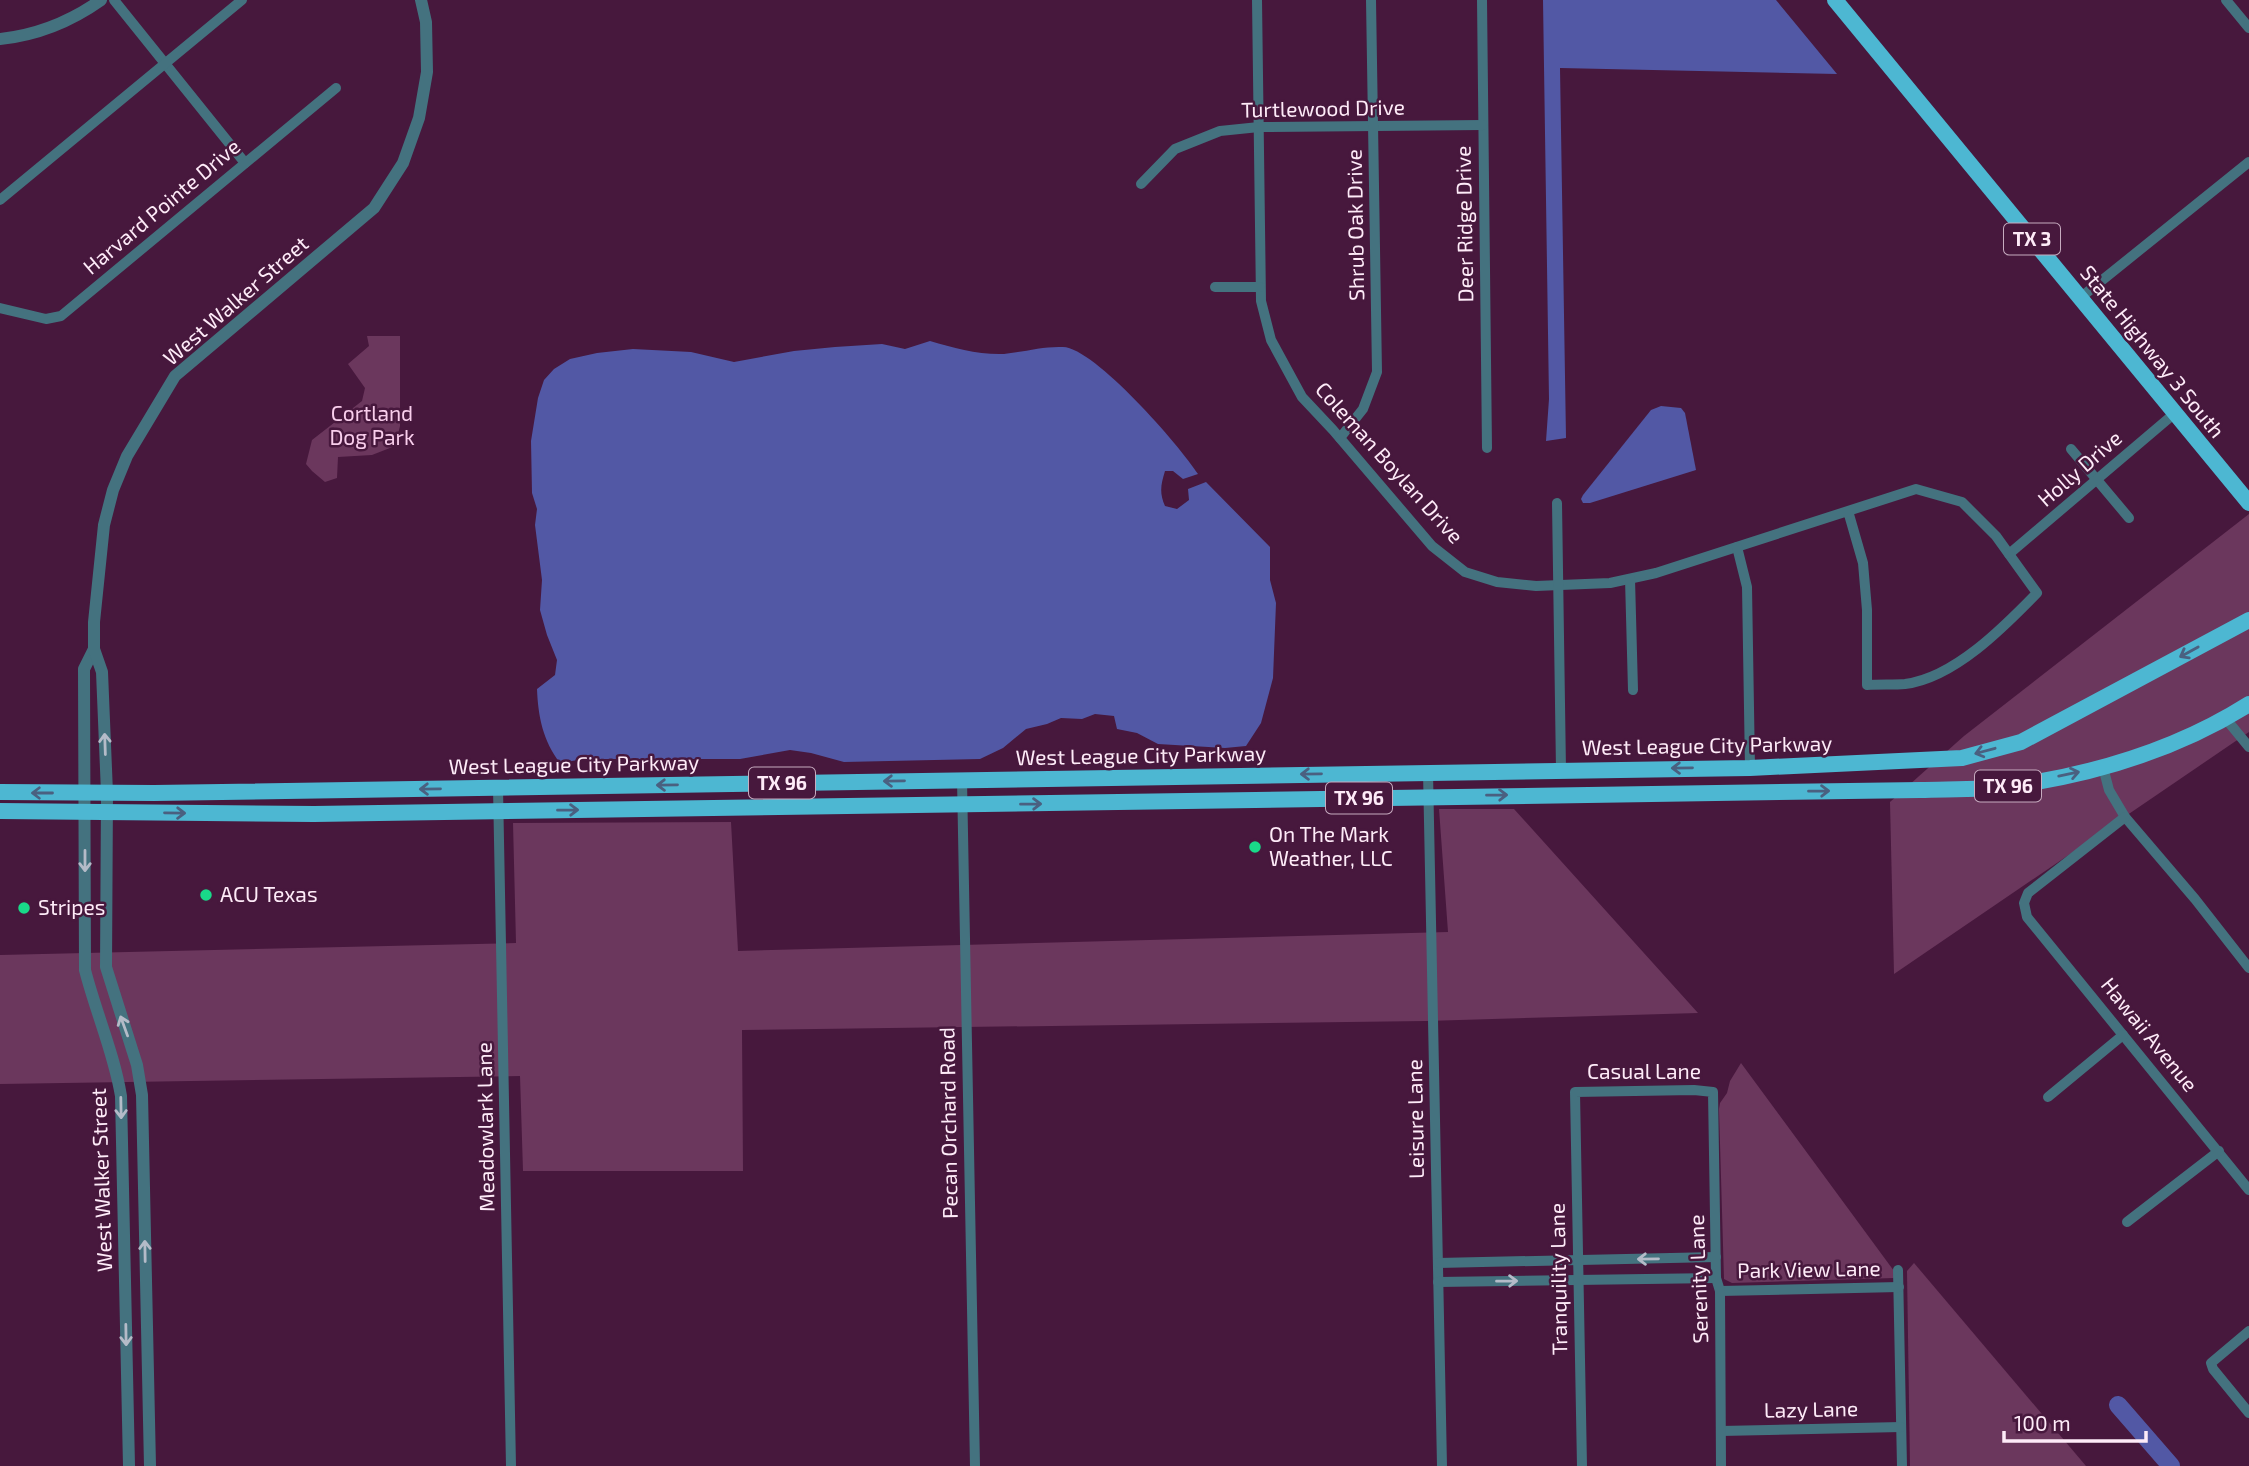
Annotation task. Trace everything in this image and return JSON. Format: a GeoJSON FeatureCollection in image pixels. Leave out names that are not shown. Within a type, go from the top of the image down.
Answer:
{"type":"FeatureCollection","features":[{"type":"Feature","properties":{"kind":"main road","name":"State Highway 3 South"},"geometry":{"type":"LineString","coordinates":[[1835,0],[2249,503]]}},
{"type":"Feature","properties":{"kind":"main road","name":"West League City Parkway"},"geometry":{"type":"LineString","coordinates":[[0,792],[498,788],[1750,768],[1962,758],[2021,742],[2249,620]]}},
{"type":"Feature","properties":{"kind":"main road","name":"TX 96"},"geometry":{"type":"LineString","coordinates":[[0,811],[314,814],[2010,786],[2103,767],[2160,749],[2226,719],[2249,704]]}},
{"type":"Feature","properties":{"kind":"main road"},"geometry":{"type":"LineString","coordinates":[[1750,768],[1751,792]]}},
{"type":"Feature","properties":{"kind":"street"},"geometry":{"type":"LineString","coordinates":[[0,39],[56,27],[101,0]]}},
{"type":"Feature","properties":{"kind":"street"},"geometry":{"type":"LineString","coordinates":[[114,0],[245,163]]}},
{"type":"Feature","properties":{"kind":"street"},"geometry":{"type":"LineString","coordinates":[[0,200],[242,0]]}},
{"type":"Feature","properties":{"kind":"street","name":"West Walker Street"},"geometry":{"type":"LineString","coordinates":[[150,1466],[142,1095],[137,1065],[106,967],[107,793],[102,672],[94,649],[99,558],[104,525],[113,490],[127,456],[175,376],[374,208],[402,163],[419,118],[427,72],[426,22],[421,0]]}},
{"type":"Feature","properties":{"kind":"street","name":"Coleman Boylan Drive"},"geometry":{"type":"LineString","coordinates":[[1257,0],[1261,301],[1271,340],[1302,397],[1432,546],[1465,572],[1497,582],[1536,586],[1610,583],[1656,573],[1916,489],[1962,502],[1996,536],[2037,593],[1946,671],[1907,684],[1867,685],[1867,610],[1863,563],[1848,511]]}},
{"type":"Feature","properties":{"kind":"street","name":"Shrub Oak Drive"},"geometry":{"type":"LineString","coordinates":[[1340,438],[1363,409],[1377,372],[1371,0]]}},
{"type":"Feature","properties":{"kind":"street","name":"Deer Ridge Drive"},"geometry":{"type":"LineString","coordinates":[[1482,0],[1487,448]]}},
{"type":"Feature","properties":{"kind":"street"},"geometry":{"type":"LineString","coordinates":[[2226,0],[2249,28]]}},
{"type":"Feature","properties":{"kind":"street","name":"Harvard Pointe Drive"},"geometry":{"type":"LineString","coordinates":[[0,307],[32,317],[46,319],[61,316],[336,88]]}},
{"type":"Feature","properties":{"kind":"street","name":"Turtlewood Drive"},"geometry":{"type":"LineString","coordinates":[[1141,184],[1175,149],[1220,131],[1259,127],[1483,125]]}},
{"type":"Feature","properties":{"kind":"street"},"geometry":{"type":"LineString","coordinates":[[2080,298],[2249,162]]}},
{"type":"Feature","properties":{"kind":"street"},"geometry":{"type":"LineString","coordinates":[[1215,287],[1261,288]]}},
{"type":"Feature","properties":{"kind":"street","name":"Holly Drive"},"geometry":{"type":"LineString","coordinates":[[2009,554],[2175,413]]}},
{"type":"Feature","properties":{"kind":"street"},"geometry":{"type":"LineString","coordinates":[[2071,449],[2129,517]]}},
{"type":"Feature","properties":{"kind":"street"},"geometry":{"type":"LineString","coordinates":[[1558,503],[1561,770]]}},
{"type":"Feature","properties":{"kind":"street"},"geometry":{"type":"LineString","coordinates":[[1737,547],[1747,587],[1750,768]]}},
{"type":"Feature","properties":{"kind":"street"},"geometry":{"type":"LineString","coordinates":[[1630,579],[1633,690]]}},
{"type":"Feature","properties":{"kind":"street","name":"West Walker Street"},"geometry":{"type":"LineString","coordinates":[[94,649],[84,668],[85,970],[116,1067],[121,1096],[129,1466]]}},
{"type":"Feature","properties":{"kind":"street"},"geometry":{"type":"LineString","coordinates":[[2226,719],[2249,747]]}},
{"type":"Feature","properties":{"kind":"street"},"geometry":{"type":"LineString","coordinates":[[2103,767],[2109,790],[2125,817],[2247,962]]}},
{"type":"Feature","properties":{"kind":"street","name":"Leisure Lane"},"geometry":{"type":"LineString","coordinates":[[1428,772],[1442,1466]]}},
{"type":"Feature","properties":{"kind":"street","name":"Pecan Orchard Road"},"geometry":{"type":"LineString","coordinates":[[962,780],[975,1466]]}},
{"type":"Feature","properties":{"kind":"street","name":"Meadowlark Lane"},"geometry":{"type":"LineString","coordinates":[[498,788],[511,1466]]}},
{"type":"Feature","properties":{"kind":"street","name":"Hawaii Avenue"},"geometry":{"type":"LineString","coordinates":[[2125,817],[2028,893],[2024,903],[2027,916],[2249,1191]]}},
{"type":"Feature","properties":{"kind":"street"},"geometry":{"type":"LineString","coordinates":[[2048,1097],[2123,1035]]}},
{"type":"Feature","properties":{"kind":"street","name":"Casual Lane"},"geometry":{"type":"LineString","coordinates":[[1575,1092],[1713,1092]]}},
{"type":"Feature","properties":{"kind":"street","name":"Tranquility Lane"},"geometry":{"type":"LineString","coordinates":[[1575,1092],[1582,1466]]}},
{"type":"Feature","properties":{"kind":"street","name":"Serenity Lane"},"geometry":{"type":"LineString","coordinates":[[1713,1092],[1716,1278],[1720,1292],[1721,1466]]}},
{"type":"Feature","properties":{"kind":"street"},"geometry":{"type":"LineString","coordinates":[[2127,1222],[2219,1151]]}},
{"type":"Feature","properties":{"kind":"street"},"geometry":{"type":"LineString","coordinates":[[1438,1263],[1716,1257]]}},
{"type":"Feature","properties":{"kind":"street"},"geometry":{"type":"LineString","coordinates":[[1898,1270],[1902,1466]]}},
{"type":"Feature","properties":{"kind":"street"},"geometry":{"type":"LineString","coordinates":[[1438,1282],[1716,1278]]}},
{"type":"Feature","properties":{"kind":"street","name":"Park View Lane"},"geometry":{"type":"LineString","coordinates":[[1720,1292],[1899,1287]]}},
{"type":"Feature","properties":{"kind":"street"},"geometry":{"type":"LineString","coordinates":[[2249,1331],[2211,1363],[2249,1413]]}},
{"type":"Feature","properties":{"kind":"street","name":"Lazy Lane"},"geometry":{"type":"LineString","coordinates":[[1721,1431],[1901,1427]]}},
{"type":"Feature","properties":{"kind":"green space","name":"Cortland Dog Park"},"geometry":{"type":"Polygon","coordinates":[[[367,336],[400,336],[400,426],[395,446],[372,455],[338,457],[337,478],[325,482],[306,464],[312,440],[362,401],[365,388],[348,364],[369,346],[367,336]]]}},
{"type":"Feature","properties":{"kind":"green space"},"geometry":{"type":"Polygon","coordinates":[[[2249,514],[2249,732],[1894,974],[1890,802],[1964,736],[2249,514]]]}},
{"type":"Feature","properties":{"kind":"green space"},"geometry":{"type":"Polygon","coordinates":[[[1439,809],[1514,809],[1698,1013],[1426,1021],[742,1030],[743,1171],[523,1171],[520,1076],[0,1084],[0,955],[516,943],[513,823],[731,822],[738,951],[1448,932],[1439,809]]]}},
{"type":"Feature","properties":{"kind":"green space"},"geometry":{"type":"Polygon","coordinates":[[[1741,1063],[1894,1271],[1894,1278],[1732,1283],[1724,1279],[1719,1109],[1730,1081],[1741,1063]]]}},
{"type":"Feature","properties":{"kind":"green space"},"geometry":{"type":"Polygon","coordinates":[[[1914,1263],[2086,1466],[1910,1466],[1907,1271],[1914,1263]]]}},
{"type":"Feature","properties":{"kind":"water"},"geometry":{"type":"Polygon","coordinates":[[[1543,0],[1776,0],[1837,74],[1560,68],[1566,438],[1546,441],[1549,399],[1543,0]]]}},
{"type":"Feature","properties":{"kind":"water"},"geometry":{"type":"Polygon","coordinates":[[[930,341],[985,353],[1004,354],[1056,347],[1077,352],[1095,363],[1136,400],[1174,442],[1198,474],[1183,479],[1173,471],[1165,471],[1161,489],[1165,506],[1177,509],[1189,500],[1188,489],[1206,482],[1270,547],[1270,580],[1276,603],[1273,678],[1261,723],[1246,746],[1225,748],[1158,744],[1137,733],[1117,729],[1114,716],[1095,714],[1082,719],[1061,718],[1026,729],[1003,748],[980,759],[844,762],[790,750],[740,759],[584,759],[560,763],[542,728],[537,689],[555,675],[557,660],[540,610],[542,580],[535,525],[537,509],[532,493],[531,441],[538,398],[544,380],[554,369],[570,359],[633,349],[691,352],[734,362],[835,347],[882,344],[905,349],[930,341]]]}},
{"type":"Feature","properties":{"kind":"water"},"geometry":{"type":"Polygon","coordinates":[[[1661,406],[1681,408],[1685,413],[1696,470],[1583,503],[1583,495],[1651,410],[1661,406]]]}},
{"type":"Feature","properties":{"kind":"waterway"},"geometry":{"type":"LineString","coordinates":[[2118,1405],[2171,1466]]}},
{"type":"Feature","properties":{"kind":"place","name":"On The Mark Weather, LLC"},"geometry":{"type":"Point","coordinates":[1255,847]}},
{"type":"Feature","properties":{"kind":"place","name":"ACU Texas"},"geometry":{"type":"Point","coordinates":[206,895]}},
{"type":"Feature","properties":{"kind":"place","name":"Stripes"},"geometry":{"type":"Point","coordinates":[24,908]}}]}
